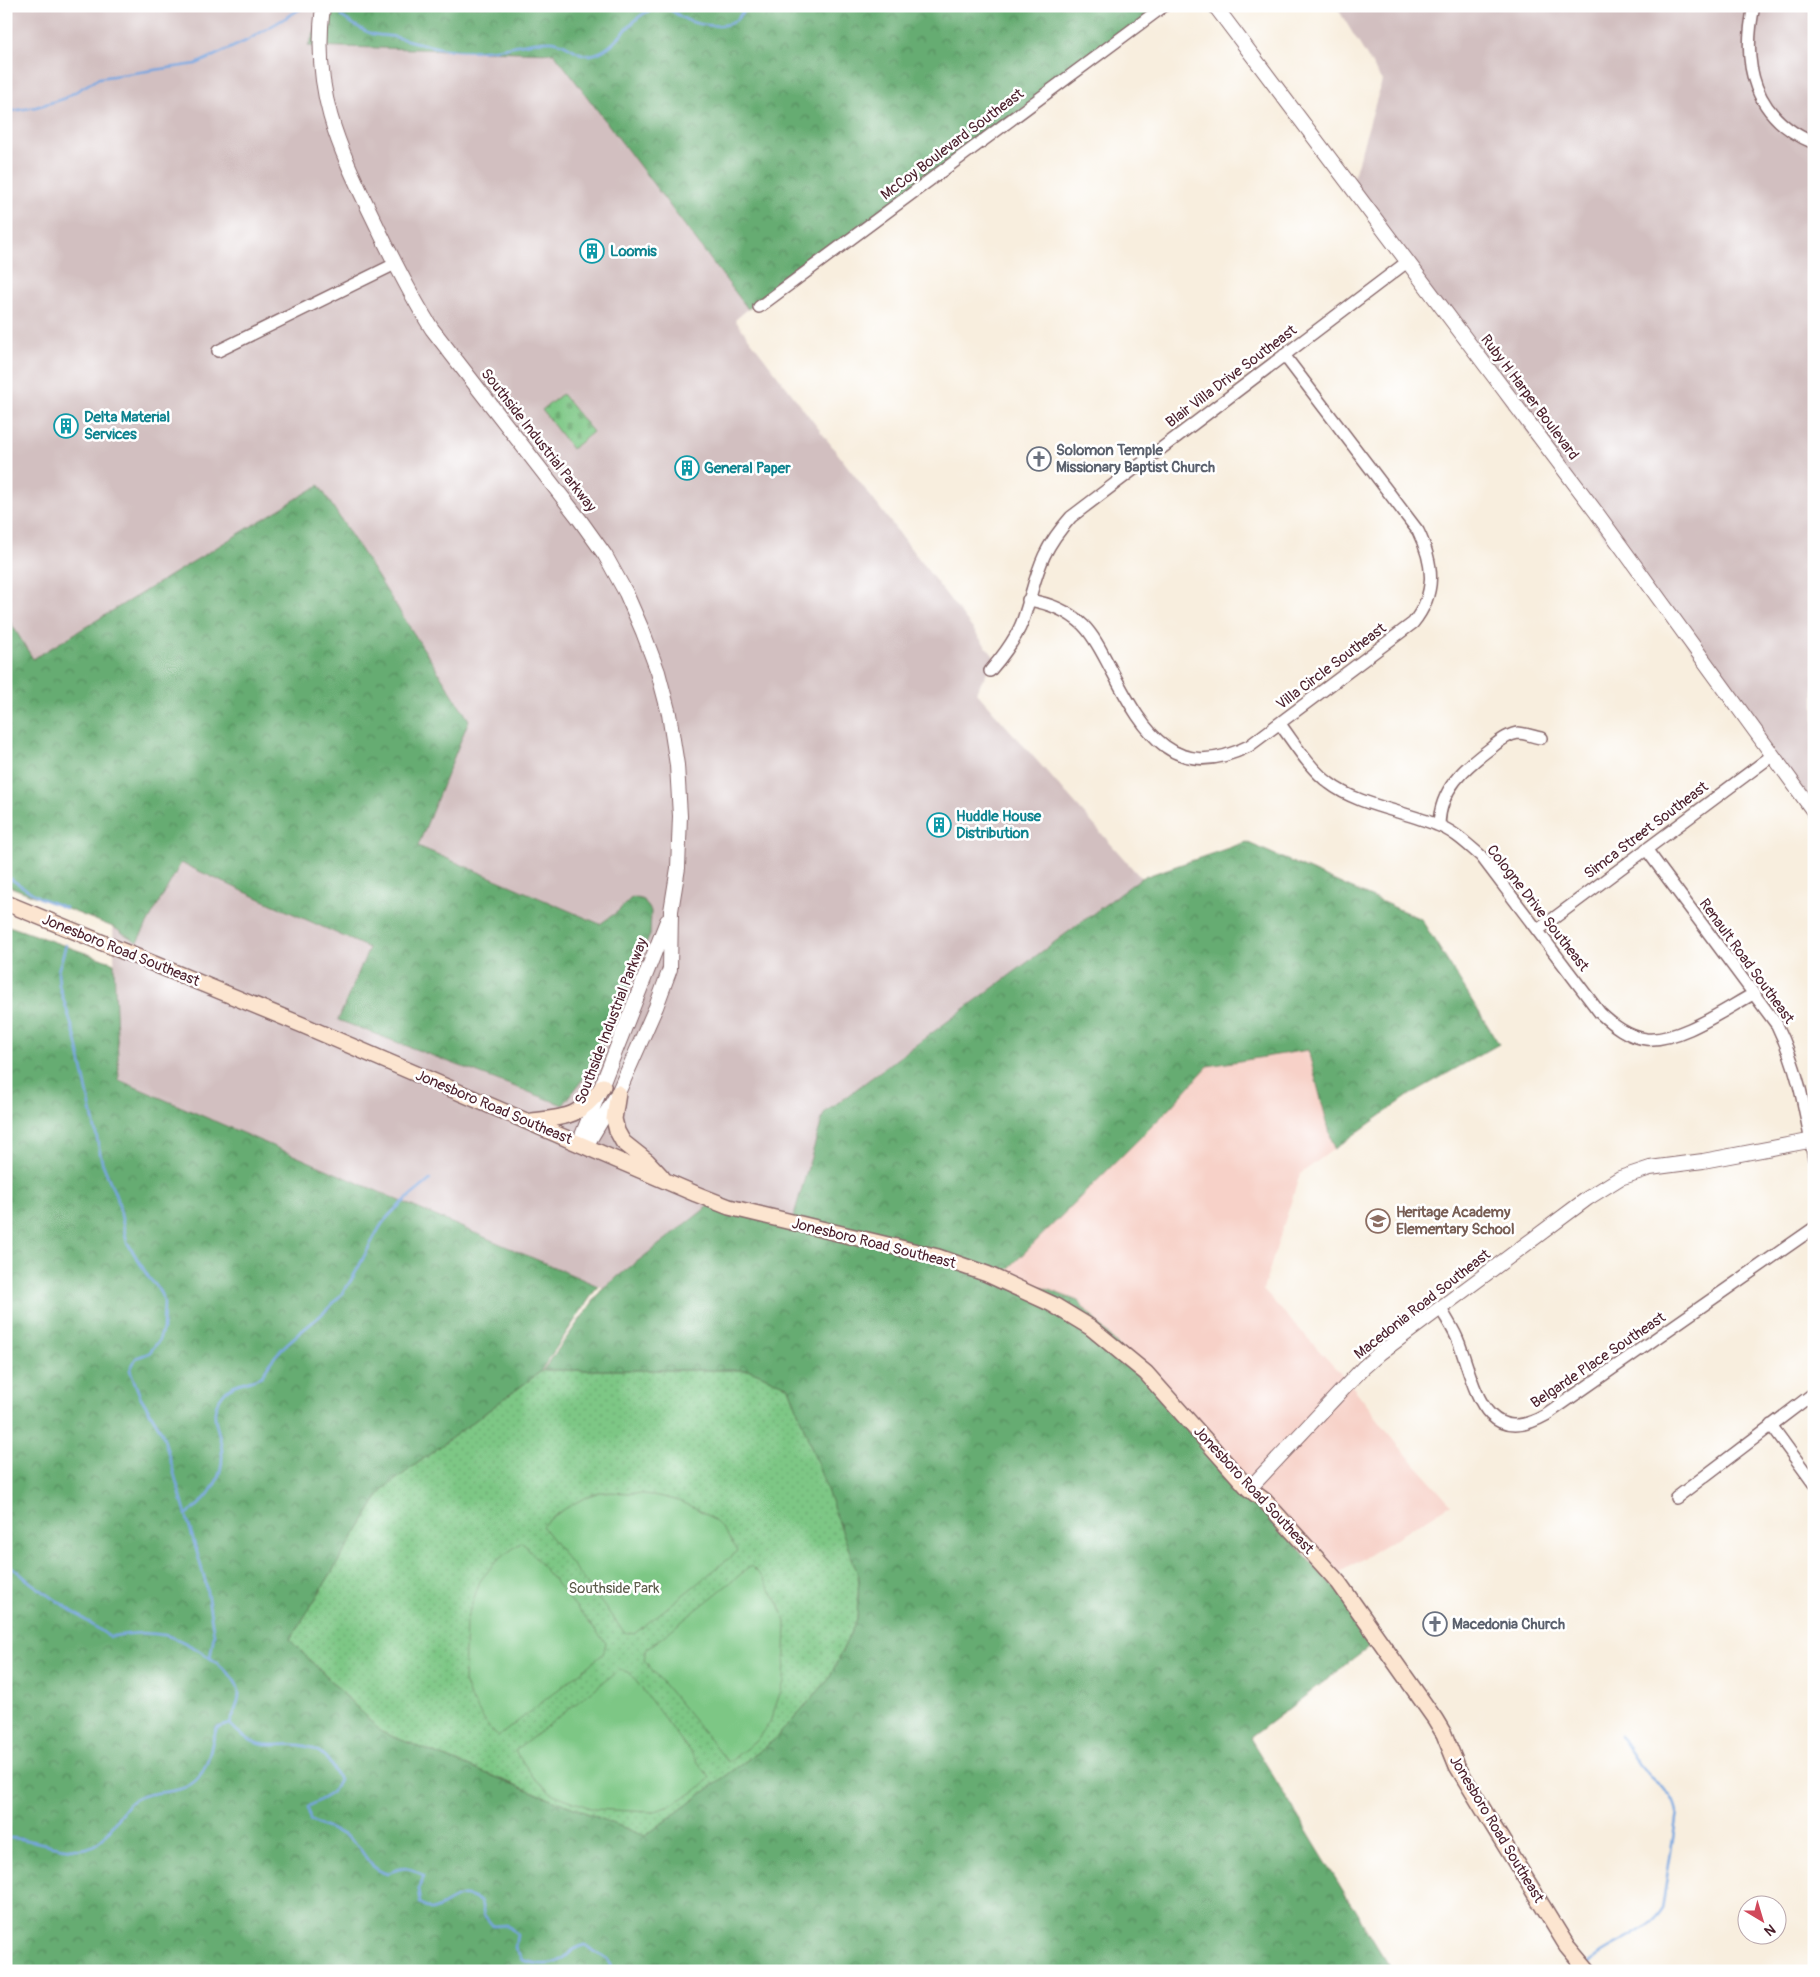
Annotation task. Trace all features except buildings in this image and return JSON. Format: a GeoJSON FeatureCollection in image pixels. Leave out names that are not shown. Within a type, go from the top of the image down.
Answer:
{"type":"FeatureCollection","features":[{"type":"Feature","properties":{"kind":"main road","name":"Jonesboro Road Southeast"},"geometry":{"type":"LineString","coordinates":[[6,903],[530,1121],[729,1207],[938,1257],[987,1274],[1052,1304],[1090,1327],[1146,1373],[1249,1489],[1265,1500],[1339,1583],[1374,1630],[1444,1734],[1457,1766],[1567,1946],[1588,1971]]}},
{"type":"Feature","properties":{"kind":"main road"},"geometry":{"type":"LineString","coordinates":[[530,1121],[571,1115],[590,1104],[603,1086]]}},
{"type":"Feature","properties":{"kind":"main road"},"geometry":{"type":"LineString","coordinates":[[618,1093],[614,1119],[623,1142],[647,1160],[665,1180]]}},
{"type":"Feature","properties":{"kind":"street","name":"Southside Industrial Parkway"},"geometry":{"type":"LineString","coordinates":[[323,6],[319,40],[320,68],[325,99],[341,153],[395,264],[413,299],[432,329],[595,541],[626,593],[643,632],[658,672],[669,714],[677,765],[680,826],[678,868],[671,911],[670,969],[618,1093],[582,1145]]}},
{"type":"Feature","properties":{"kind":"street","name":"McCoy Boulevard Southeast"},"geometry":{"type":"LineString","coordinates":[[759,306],[1164,6]]}},
{"type":"Feature","properties":{"kind":"street","name":"Ruby H Harper Boulevard"},"geometry":{"type":"LineString","coordinates":[[1215,6],[1596,512],[1814,812]]}},
{"type":"Feature","properties":{"kind":"street"},"geometry":{"type":"LineString","coordinates":[[1754,6],[1747,45],[1749,69],[1758,93],[1771,113],[1789,129],[1814,143]]}},
{"type":"Feature","properties":{"kind":"street","name":"Blair Villa Drive Southeast"},"geometry":{"type":"LineString","coordinates":[[990,671],[1015,636],[1044,552],[1055,534],[1071,517],[1407,262]]}},
{"type":"Feature","properties":{"kind":"street"},"geometry":{"type":"LineString","coordinates":[[218,351],[395,264]]}},
{"type":"Feature","properties":{"kind":"street","name":"Villa Circle Southeast"},"geometry":{"type":"LineString","coordinates":[[1028,600],[1058,608],[1084,626],[1096,641],[1119,686],[1157,740],[1177,754],[1195,760],[1228,756],[1249,746],[1413,623],[1426,602],[1432,574],[1428,551],[1418,531],[1284,354]]}},
{"type":"Feature","properties":{"kind":"street","name":"Cologne Drive Southeast"},"geometry":{"type":"LineString","coordinates":[[1280,724],[1307,760],[1334,787],[1354,796],[1438,825],[1460,838],[1481,856],[1600,1013],[1616,1027],[1637,1037],[1656,1039],[1679,1034],[1755,993]]}},
{"type":"Feature","properties":{"kind":"street"},"geometry":{"type":"LineString","coordinates":[[1438,825],[1439,816],[1450,787],[1468,765],[1502,739],[1518,733],[1540,738]]}},
{"type":"Feature","properties":{"kind":"street","name":"Simca Street Southeast"},"geometry":{"type":"LineString","coordinates":[[1538,930],[1772,755]]}},
{"type":"Feature","properties":{"kind":"street","name":"Renault Road Southeast"},"geometry":{"type":"LineString","coordinates":[[1646,849],[1777,1025],[1792,1055],[1812,1140],[1814,1159]]}},
{"type":"Feature","properties":{"kind":"street","name":"Southside Industrial Parkway"},"geometry":{"type":"LineString","coordinates":[[582,1145],[671,911]]}},
{"type":"Feature","properties":{"kind":"street"},"geometry":{"type":"LineString","coordinates":[[620,1043],[637,1050]]}},
{"type":"Feature","properties":{"kind":"street","name":"Macedonia Road Southeast"},"geometry":{"type":"LineString","coordinates":[[1249,1489],[1363,1368],[1588,1198],[1620,1178],[1650,1168],[1703,1161],[1812,1140]]}},
{"type":"Feature","properties":{"kind":"street","name":"Belgarde Place Southeast"},"geometry":{"type":"LineString","coordinates":[[1441,1309],[1459,1341],[1472,1383],[1485,1410],[1502,1422],[1522,1426],[1546,1415],[1814,1228]]}},
{"type":"Feature","properties":{"kind":"street"},"geometry":{"type":"LineString","coordinates":[[1676,1498],[1814,1392]]}},
{"type":"Feature","properties":{"kind":"street"},"geometry":{"type":"LineString","coordinates":[[1771,1425],[1814,1484]]}},
{"type":"Feature","properties":{"kind":"shaded area"},"geometry":{"type":"Polygon","coordinates":[[[6,6],[327,6],[308,46],[554,53],[748,309],[735,320],[995,658],[976,692],[1141,878],[824,1113],[791,1225],[719,1198],[603,1288],[240,1136],[119,1080],[113,927],[32,659],[6,615],[6,6]]]}},
{"type":"Feature","properties":{"kind":"shaded area"},"geometry":{"type":"Polygon","coordinates":[[[1336,6],[1814,6],[1814,805],[1618,556],[1350,189],[1382,81],[1336,6]]]}},
{"type":"Feature","properties":{"kind":"shaded area"},"geometry":{"type":"Polygon","coordinates":[[[1308,1050],[1334,1149],[1300,1174],[1263,1290],[1353,1387],[1398,1445],[1451,1504],[1330,1579],[1078,1301],[1003,1273],[1169,1109],[1208,1066],[1308,1050]]]}},
{"type":"Feature","properties":{"kind":"green space"},"geometry":{"type":"Polygon","coordinates":[[[327,6],[1165,6],[748,309],[554,53],[308,46],[327,6]]]}},
{"type":"Feature","properties":{"kind":"green space"},"geometry":{"type":"Polygon","coordinates":[[[562,394],[593,432],[572,449],[542,410],[562,394]]]}},
{"type":"Feature","properties":{"kind":"green space"},"geometry":{"type":"Polygon","coordinates":[[[319,485],[469,720],[418,846],[600,924],[617,912],[632,897],[644,900],[651,911],[650,935],[610,1030],[590,1070],[563,1105],[338,1020],[369,948],[181,863],[137,942],[113,927],[6,885],[6,615],[33,659],[319,485]]]}},
{"type":"Feature","properties":{"kind":"green space"},"geometry":{"type":"Polygon","coordinates":[[[1246,842],[1421,919],[1499,1044],[1411,1094],[1334,1149],[1308,1050],[1208,1066],[1169,1109],[1004,1273],[1078,1301],[1380,1639],[1250,1738],[1392,1971],[6,1971],[6,925],[114,963],[119,1080],[598,1286],[540,1372],[383,1489],[290,1640],[381,1732],[645,1836],[774,1740],[829,1679],[857,1619],[859,1577],[789,1387],[750,1370],[543,1370],[603,1288],[719,1198],[791,1225],[824,1113],[1141,878],[1246,842]]]}},
{"type":"Feature","properties":{"kind":"green space","name":"Southside Park"},"geometry":{"type":"Polygon","coordinates":[[[543,1370],[750,1370],[789,1387],[859,1576],[857,1619],[829,1679],[774,1740],[645,1836],[381,1732],[290,1640],[383,1489],[543,1370]]]}},
{"type":"Feature","properties":{"kind":"green space"},"geometry":{"type":"Polygon","coordinates":[[[599,1492],[646,1494],[676,1500],[704,1513],[717,1523],[738,1551],[634,1634],[624,1632],[542,1526],[569,1506],[599,1492]]]}},
{"type":"Feature","properties":{"kind":"green space"},"geometry":{"type":"Polygon","coordinates":[[[522,1542],[606,1643],[603,1654],[498,1737],[487,1725],[470,1697],[464,1681],[466,1621],[480,1581],[496,1561],[522,1542]]]}},
{"type":"Feature","properties":{"kind":"green space"},"geometry":{"type":"Polygon","coordinates":[[[751,1566],[763,1578],[780,1606],[786,1622],[784,1682],[770,1722],[755,1742],[728,1762],[644,1660],[646,1650],[751,1566]]]}},
{"type":"Feature","properties":{"kind":"green space"},"geometry":{"type":"Polygon","coordinates":[[[619,1670],[629,1672],[710,1778],[697,1790],[669,1806],[653,1812],[593,1809],[553,1794],[534,1778],[515,1751],[619,1670]]]}},
{"type":"Feature","properties":{"kind":"waterway"},"geometry":{"type":"LineString","coordinates":[[342,17],[373,34],[396,37],[446,49],[469,51],[552,41],[563,44],[585,55],[590,55],[609,47],[631,24],[648,11],[658,8],[668,9],[687,20],[716,26],[736,20],[748,6]]}},
{"type":"Feature","properties":{"kind":"waterway"},"geometry":{"type":"LineString","coordinates":[[6,112],[36,107],[63,99],[99,78],[196,64],[246,41],[304,7]]}},
{"type":"Feature","properties":{"kind":"waterway"},"geometry":{"type":"LineString","coordinates":[[6,876],[40,898],[66,908]]}},
{"type":"Feature","properties":{"kind":"waterway"},"geometry":{"type":"LineString","coordinates":[[66,945],[58,971],[59,985],[76,1039],[102,1162],[118,1201],[127,1242],[149,1278],[158,1288],[164,1301],[163,1329],[158,1342],[149,1353],[136,1358],[130,1370],[140,1396],[162,1432],[205,1580],[214,1635],[210,1658]]}},
{"type":"Feature","properties":{"kind":"waterway"},"geometry":{"type":"LineString","coordinates":[[186,1515],[209,1494],[219,1476],[222,1455],[215,1412],[216,1406],[224,1393],[237,1384],[262,1376],[279,1352],[339,1297],[346,1289],[382,1224],[398,1206],[430,1180]]}},
{"type":"Feature","properties":{"kind":"waterway"},"geometry":{"type":"LineString","coordinates":[[6,1562],[31,1583],[110,1637],[137,1633],[164,1635],[185,1643],[209,1657],[221,1666],[237,1685],[239,1698],[230,1724]]}},
{"type":"Feature","properties":{"kind":"waterway"},"geometry":{"type":"LineString","coordinates":[[230,1724],[243,1736],[254,1742],[265,1745],[307,1747],[323,1755],[339,1780],[332,1793],[308,1807],[310,1820],[349,1838],[370,1863],[380,1871],[387,1874],[407,1868],[419,1873],[424,1877],[418,1889],[420,1903],[432,1910],[461,1896],[473,1898],[481,1902],[484,1915],[493,1926],[507,1925],[517,1934],[515,1948],[522,1960],[537,1964],[552,1964],[561,1960],[573,1950],[585,1945],[608,1960],[615,1971]]}},
{"type":"Feature","properties":{"kind":"waterway"},"geometry":{"type":"LineString","coordinates":[[6,1838],[16,1838],[73,1849],[91,1847],[104,1837],[131,1802],[139,1797],[183,1788],[198,1778],[205,1767],[217,1728],[230,1724]]}},
{"type":"Feature","properties":{"kind":"waterway"},"geometry":{"type":"LineString","coordinates":[[1587,1963],[1647,1926],[1662,1909],[1677,1812],[1672,1798],[1644,1771],[1620,1735]]}},
{"type":"Feature","properties":{"kind":"place","name":"Loomis"},"geometry":{"type":"Point","coordinates":[592,251]}},
{"type":"Feature","properties":{"kind":"place","name":"Delta Material Services"},"geometry":{"type":"Point","coordinates":[66,426]}},
{"type":"Feature","properties":{"kind":"place","name":"Solomon Temple Missionary Baptist Church"},"geometry":{"type":"Point","coordinates":[1039,459]}},
{"type":"Feature","properties":{"kind":"place","name":"General Paper"},"geometry":{"type":"Point","coordinates":[687,468]}},
{"type":"Feature","properties":{"kind":"place","name":"Huddle House Distribution"},"geometry":{"type":"Point","coordinates":[939,825]}},
{"type":"Feature","properties":{"kind":"place","name":"Heritage Academy Elementary School"},"geometry":{"type":"Point","coordinates":[1378,1221]}},
{"type":"Feature","properties":{"kind":"place","name":"Macedonia Church"},"geometry":{"type":"Point","coordinates":[1435,1624]}}]}
